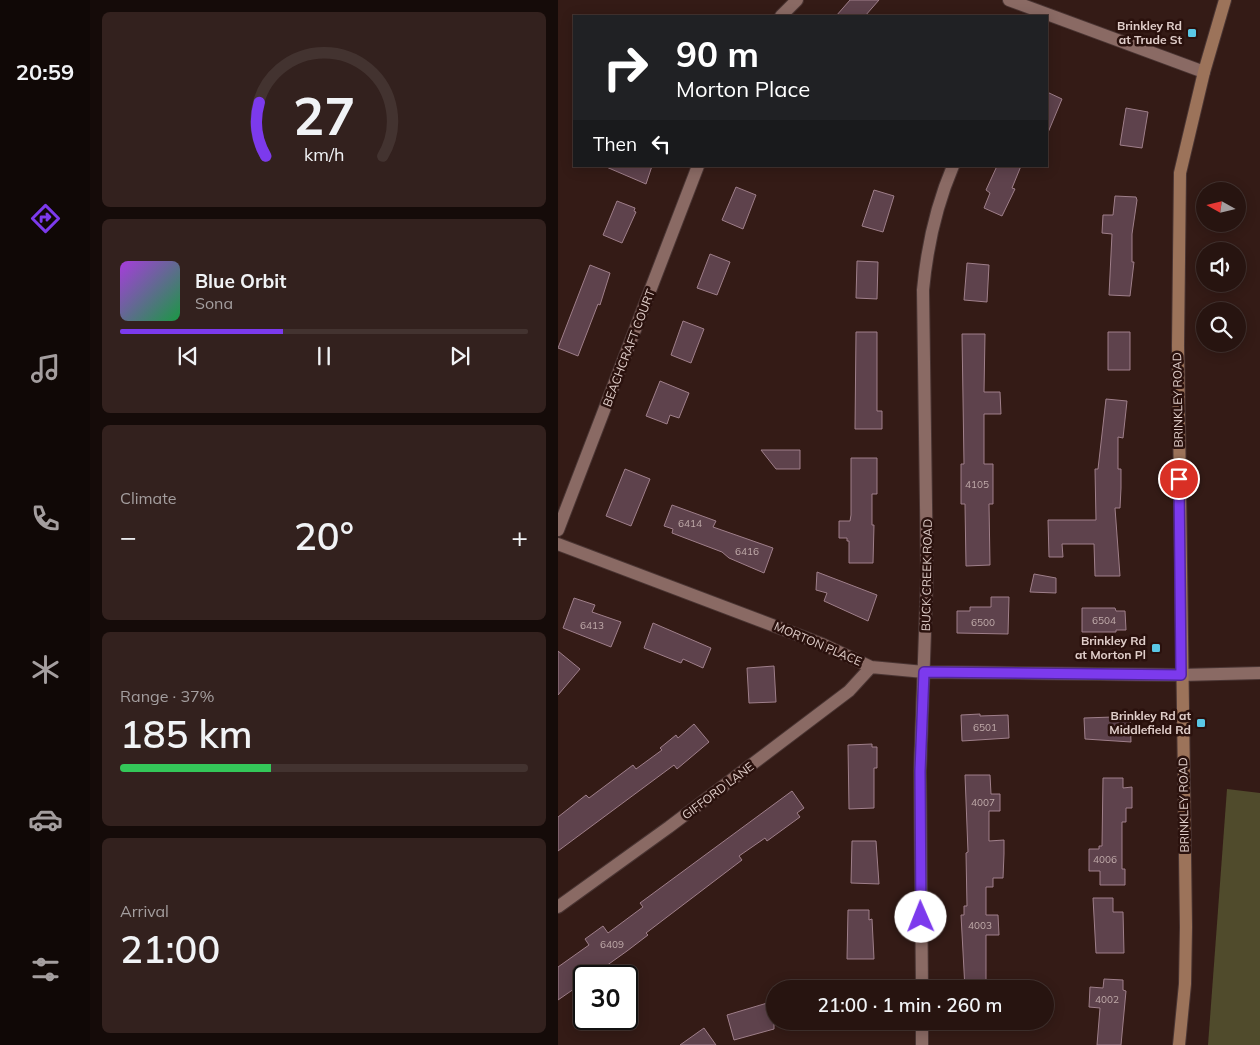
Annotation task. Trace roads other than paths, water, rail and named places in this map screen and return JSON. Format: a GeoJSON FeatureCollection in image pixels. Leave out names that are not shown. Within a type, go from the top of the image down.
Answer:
{"type":"FeatureCollection","features":[{"type":"Feature","properties":{"kind":"main road","name":"BRINKLEY ROAD"},"geometry":{"type":"LineString","coordinates":[[1179,1045],[1185,984],[1186,927],[1181,675],[1178,346],[1180,173],[1204,72],[1225,0]]}},
{"type":"Feature","properties":{"kind":"street"},"geometry":{"type":"LineString","coordinates":[[782,15],[798,0]]}},
{"type":"Feature","properties":{"kind":"street"},"geometry":{"type":"LineString","coordinates":[[1009,0],[1022,12]]}},
{"type":"Feature","properties":{"kind":"street"},"geometry":{"type":"LineString","coordinates":[[1048,21],[1204,72]]}},
{"type":"Feature","properties":{"kind":"street","name":"BEACHCRAFT COURT"},"geometry":{"type":"LineString","coordinates":[[558,530],[698,167]]}},
{"type":"Feature","properties":{"kind":"street","name":"BUCK CREEK ROAD"},"geometry":{"type":"LineString","coordinates":[[922,980],[920,771],[927,506],[923,290],[928,246],[934,220],[953,167]]}},
{"type":"Feature","properties":{"kind":"street","name":"MORTON PLACE"},"geometry":{"type":"LineString","coordinates":[[558,544],[822,644],[872,667],[924,672],[1181,675],[1260,673]]}},
{"type":"Feature","properties":{"kind":"street","name":"GIFFORD LANE"},"geometry":{"type":"LineString","coordinates":[[558,908],[842,697],[872,667]]}},
{"type":"Feature","properties":{"kind":"street"},"geometry":{"type":"LineString","coordinates":[[922,1030],[922,1045]]}},
{"type":"Feature","properties":{"kind":"place","name":"Brinkley Rd at Trude St"},"geometry":{"type":"Point","coordinates":[1192,33]}},
{"type":"Feature","properties":{"kind":"place","name":"Brinkley Rd at Morton Pl"},"geometry":{"type":"Point","coordinates":[1156,648]}},
{"type":"Feature","properties":{"kind":"place","name":"Brinkley Rd at Middlefield Rd"},"geometry":{"type":"Point","coordinates":[1201,723]}}]}
